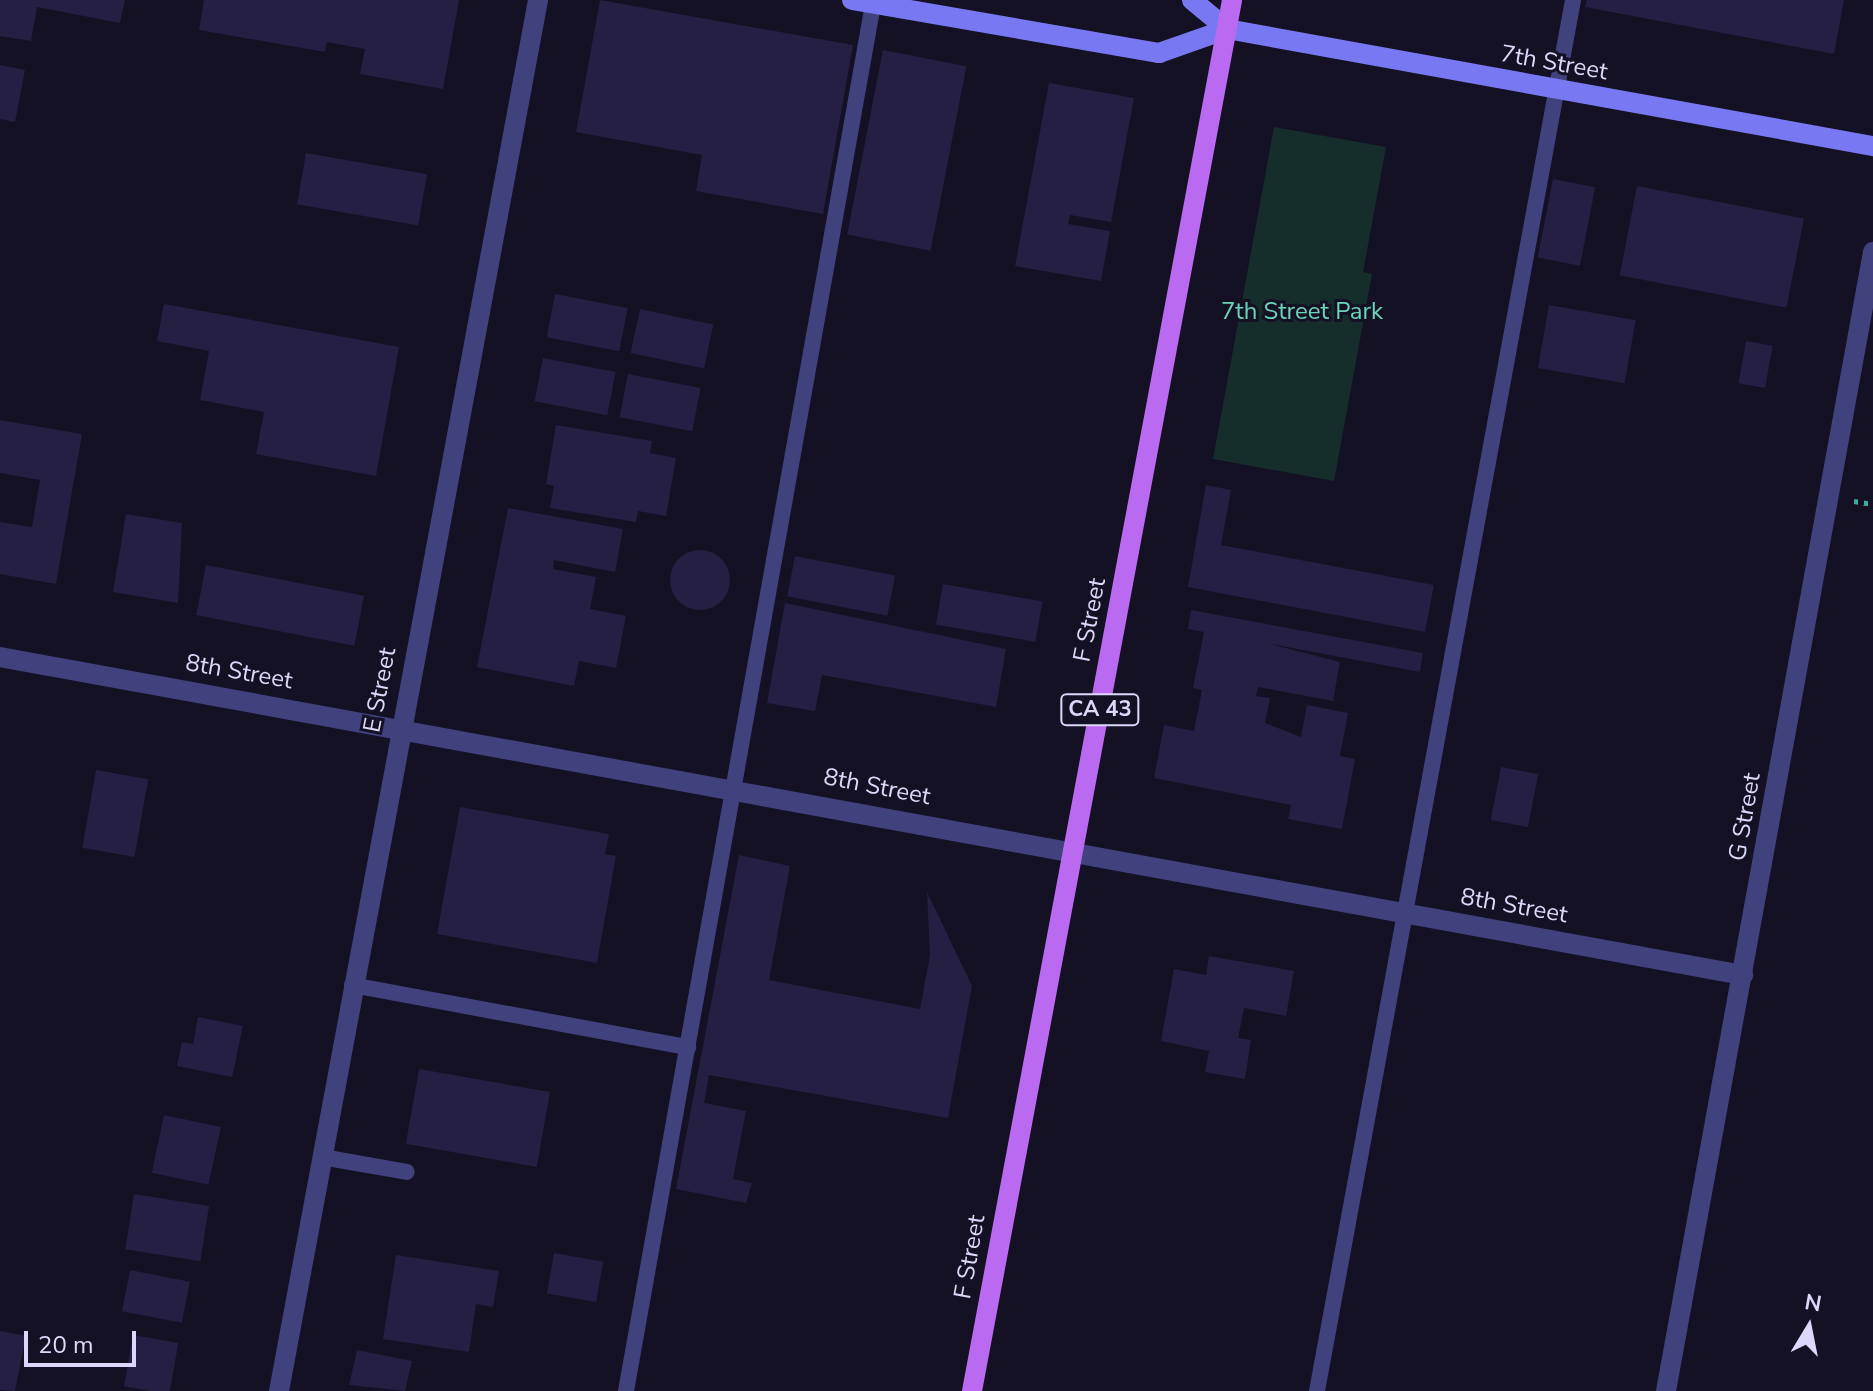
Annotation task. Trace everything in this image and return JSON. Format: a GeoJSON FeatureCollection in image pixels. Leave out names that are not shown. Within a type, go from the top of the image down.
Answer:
{"type":"FeatureCollection","features":[{"type":"Feature","properties":{"kind":"main road","name":"F Street"},"geometry":{"type":"LineString","coordinates":[[972,1391],[1232,0]]}},
{"type":"Feature","properties":{"kind":"street","name":"E Street"},"geometry":{"type":"LineString","coordinates":[[279,1391],[400,727],[538,0]]}},
{"type":"Feature","properties":{"kind":"street","name":"7th Street"},"geometry":{"type":"LineString","coordinates":[[852,0],[1159,53],[1227,29]]}},
{"type":"Feature","properties":{"kind":"street","name":"7th Street"},"geometry":{"type":"LineString","coordinates":[[1192,0],[1227,29],[1873,146]]}},
{"type":"Feature","properties":{"kind":"street","name":"G Street"},"geometry":{"type":"LineString","coordinates":[[1666,1391],[1873,252]]}},
{"type":"Feature","properties":{"kind":"street","name":"8th Street"},"geometry":{"type":"LineString","coordinates":[[0,657],[736,787],[1071,852],[1743,975]]}},
{"type":"Feature","properties":{"kind":"lane"},"geometry":{"type":"LineString","coordinates":[[1317,1391],[1573,0]]}},
{"type":"Feature","properties":{"kind":"lane"},"geometry":{"type":"LineString","coordinates":[[626,1391],[736,787],[873,4]]}},
{"type":"Feature","properties":{"kind":"lane"},"geometry":{"type":"LineString","coordinates":[[352,985],[688,1047]]}},
{"type":"Feature","properties":{"kind":"lane"},"geometry":{"type":"LineString","coordinates":[[322,1157],[407,1172]]}},
{"type":"Feature","properties":{"kind":"green space","name":"7th Street Park"},"geometry":{"type":"Polygon","coordinates":[[[1274,127],[1386,147],[1363,272],[1372,274],[1334,481],[1213,459],[1274,127]]]}},
{"type":"Feature","properties":{"kind":"building"},"geometry":{"type":"Polygon","coordinates":[[[0,0],[125,0],[120,23],[37,7],[31,41],[0,36],[0,0]]]}},
{"type":"Feature","properties":{"kind":"building"},"geometry":{"type":"Polygon","coordinates":[[[204,0],[459,0],[443,89],[360,74],[365,49],[327,42],[325,52],[199,30],[204,0]]]}},
{"type":"Feature","properties":{"kind":"building"},"geometry":{"type":"Polygon","coordinates":[[[600,0],[853,45],[823,214],[696,191],[702,155],[576,132],[600,0]]]}},
{"type":"Feature","properties":{"kind":"building"},"geometry":{"type":"Polygon","coordinates":[[[1587,0],[1844,0],[1834,54],[1585,7],[1587,0]]]}},
{"type":"Feature","properties":{"kind":"building"},"geometry":{"type":"Polygon","coordinates":[[[883,50],[966,66],[931,251],[847,235],[883,50]]]}},
{"type":"Feature","properties":{"kind":"building"},"geometry":{"type":"Polygon","coordinates":[[[0,65],[25,70],[15,122],[0,119],[0,65]]]}},
{"type":"Feature","properties":{"kind":"building"},"geometry":{"type":"Polygon","coordinates":[[[1049,83],[1134,98],[1111,222],[1070,215],[1068,224],[1110,231],[1101,281],[1015,266],[1049,83]]]}},
{"type":"Feature","properties":{"kind":"building"},"geometry":{"type":"Polygon","coordinates":[[[306,153],[427,174],[418,226],[297,204],[306,153]]]}},
{"type":"Feature","properties":{"kind":"building"},"geometry":{"type":"Polygon","coordinates":[[[1553,179],[1595,187],[1580,266],[1538,258],[1553,179]]]}},
{"type":"Feature","properties":{"kind":"building"},"geometry":{"type":"Polygon","coordinates":[[[1637,186],[1804,218],[1787,308],[1620,275],[1637,186]]]}},
{"type":"Feature","properties":{"kind":"building"},"geometry":{"type":"Polygon","coordinates":[[[555,294],[628,308],[619,351],[547,337],[555,294]]]}},
{"type":"Feature","properties":{"kind":"building"},"geometry":{"type":"Polygon","coordinates":[[[164,304],[399,347],[376,476],[256,454],[264,412],[200,400],[209,351],[157,341],[164,304]]]}},
{"type":"Feature","properties":{"kind":"building"},"geometry":{"type":"Polygon","coordinates":[[[1549,305],[1636,320],[1625,383],[1538,368],[1549,305]]]}},
{"type":"Feature","properties":{"kind":"building"},"geometry":{"type":"Polygon","coordinates":[[[640,309],[713,325],[704,369],[631,353],[640,309]]]}},
{"type":"Feature","properties":{"kind":"building"},"geometry":{"type":"Polygon","coordinates":[[[1746,341],[1773,346],[1765,388],[1739,383],[1746,341]]]}},
{"type":"Feature","properties":{"kind":"building"},"geometry":{"type":"Polygon","coordinates":[[[543,358],[616,372],[607,415],[535,401],[543,358]]]}},
{"type":"Feature","properties":{"kind":"building"},"geometry":{"type":"Polygon","coordinates":[[[628,374],[701,388],[692,431],[620,417],[628,374]]]}},
{"type":"Feature","properties":{"kind":"building"},"geometry":{"type":"Polygon","coordinates":[[[0,420],[82,434],[56,584],[0,574],[0,522],[32,527],[40,480],[0,473],[0,420]]]}},
{"type":"Feature","properties":{"kind":"building"},"geometry":{"type":"Polygon","coordinates":[[[556,425],[652,441],[650,453],[676,458],[666,516],[638,511],[636,522],[550,508],[554,486],[546,484],[556,425]]]}},
{"type":"Feature","properties":{"kind":"building"},"geometry":{"type":"Polygon","coordinates":[[[1206,485],[1231,490],[1221,545],[1434,585],[1425,632],[1188,587],[1206,485]]]}},
{"type":"Feature","properties":{"kind":"building"},"geometry":{"type":"Polygon","coordinates":[[[508,508],[623,529],[615,572],[554,560],[553,569],[596,577],[590,609],[626,616],[616,668],[579,661],[574,686],[477,667],[508,508]]]}},
{"type":"Feature","properties":{"kind":"building"},"geometry":{"type":"Polygon","coordinates":[[[126,514],[182,523],[178,603],[113,592],[126,514]]]}},
{"type":"Feature","properties":{"kind":"building"},"geometry":{"type":"Polygon","coordinates":[[[700,550],[721,559],[730,580],[721,601],[700,610],[679,601],[670,580],[679,559],[700,550]]]}},
{"type":"Feature","properties":{"kind":"building"},"geometry":{"type":"Polygon","coordinates":[[[795,556],[895,575],[887,616],[787,596],[795,556]]]}},
{"type":"Feature","properties":{"kind":"building"},"geometry":{"type":"Polygon","coordinates":[[[206,565],[364,596],[354,646],[196,615],[206,565]]]}},
{"type":"Feature","properties":{"kind":"building"},"geometry":{"type":"Polygon","coordinates":[[[943,584],[1042,602],[1035,642],[936,624],[943,584]]]}},
{"type":"Feature","properties":{"kind":"building"},"geometry":{"type":"Polygon","coordinates":[[[785,603],[1006,649],[996,707],[822,675],[815,711],[767,703],[785,603]]]}},
{"type":"Feature","properties":{"kind":"building"},"geometry":{"type":"Polygon","coordinates":[[[1191,610],[1423,653],[1420,672],[1266,643],[1340,662],[1333,701],[1258,687],[1256,696],[1270,698],[1265,723],[1301,737],[1307,705],[1348,713],[1340,756],[1355,759],[1342,829],[1288,819],[1291,805],[1154,778],[1164,725],[1194,731],[1202,690],[1193,688],[1204,632],[1188,629],[1191,610]]]}},
{"type":"Feature","properties":{"kind":"building"},"geometry":{"type":"Polygon","coordinates":[[[1501,767],[1538,774],[1528,827],[1491,820],[1501,767]]]}},
{"type":"Feature","properties":{"kind":"building"},"geometry":{"type":"Polygon","coordinates":[[[96,770],[148,779],[134,857],[82,848],[96,770]]]}},
{"type":"Feature","properties":{"kind":"building"},"geometry":{"type":"Polygon","coordinates":[[[460,807],[609,834],[605,854],[616,856],[597,963],[437,934],[460,807]]]}},
{"type":"Feature","properties":{"kind":"building"},"geometry":{"type":"Polygon","coordinates":[[[739,855],[790,866],[769,980],[920,1009],[930,955],[927,892],[972,986],[948,1118],[709,1075],[704,1103],[746,1111],[733,1179],[752,1183],[746,1203],[676,1189],[739,855]]]}},
{"type":"Feature","properties":{"kind":"building"},"geometry":{"type":"Polygon","coordinates":[[[1209,956],[1294,971],[1286,1016],[1244,1008],[1238,1038],[1251,1040],[1245,1079],[1205,1072],[1209,1051],[1161,1041],[1174,969],[1206,975],[1209,956]]]}},
{"type":"Feature","properties":{"kind":"building"},"geometry":{"type":"Polygon","coordinates":[[[198,1017],[243,1026],[232,1077],[177,1066],[182,1042],[193,1044],[198,1017]]]}},
{"type":"Feature","properties":{"kind":"building"},"geometry":{"type":"Polygon","coordinates":[[[419,1069],[550,1092],[537,1167],[406,1144],[419,1069]]]}},
{"type":"Feature","properties":{"kind":"building"},"geometry":{"type":"Polygon","coordinates":[[[164,1115],[221,1127],[208,1185],[152,1173],[164,1115]]]}},
{"type":"Feature","properties":{"kind":"building"},"geometry":{"type":"Polygon","coordinates":[[[134,1194],[209,1206],[200,1261],[125,1249],[134,1194]]]}},
{"type":"Feature","properties":{"kind":"building"},"geometry":{"type":"Polygon","coordinates":[[[554,1253],[603,1262],[596,1302],[547,1293],[554,1253]]]}},
{"type":"Feature","properties":{"kind":"building"},"geometry":{"type":"Polygon","coordinates":[[[396,1255],[499,1271],[493,1307],[476,1304],[469,1352],[383,1339],[396,1255]]]}},
{"type":"Feature","properties":{"kind":"building"},"geometry":{"type":"Polygon","coordinates":[[[130,1270],[190,1282],[182,1323],[122,1311],[130,1270]]]}},
{"type":"Feature","properties":{"kind":"building"},"geometry":{"type":"Polygon","coordinates":[[[0,1331],[26,1336],[15,1391],[0,1390],[0,1331]]]}},
{"type":"Feature","properties":{"kind":"building"},"geometry":{"type":"Polygon","coordinates":[[[133,1335],[178,1343],[170,1391],[124,1386],[133,1335]]]}},
{"type":"Feature","properties":{"kind":"building"},"geometry":{"type":"Polygon","coordinates":[[[357,1350],[412,1361],[405,1391],[349,1385],[357,1350]]]}}]}
